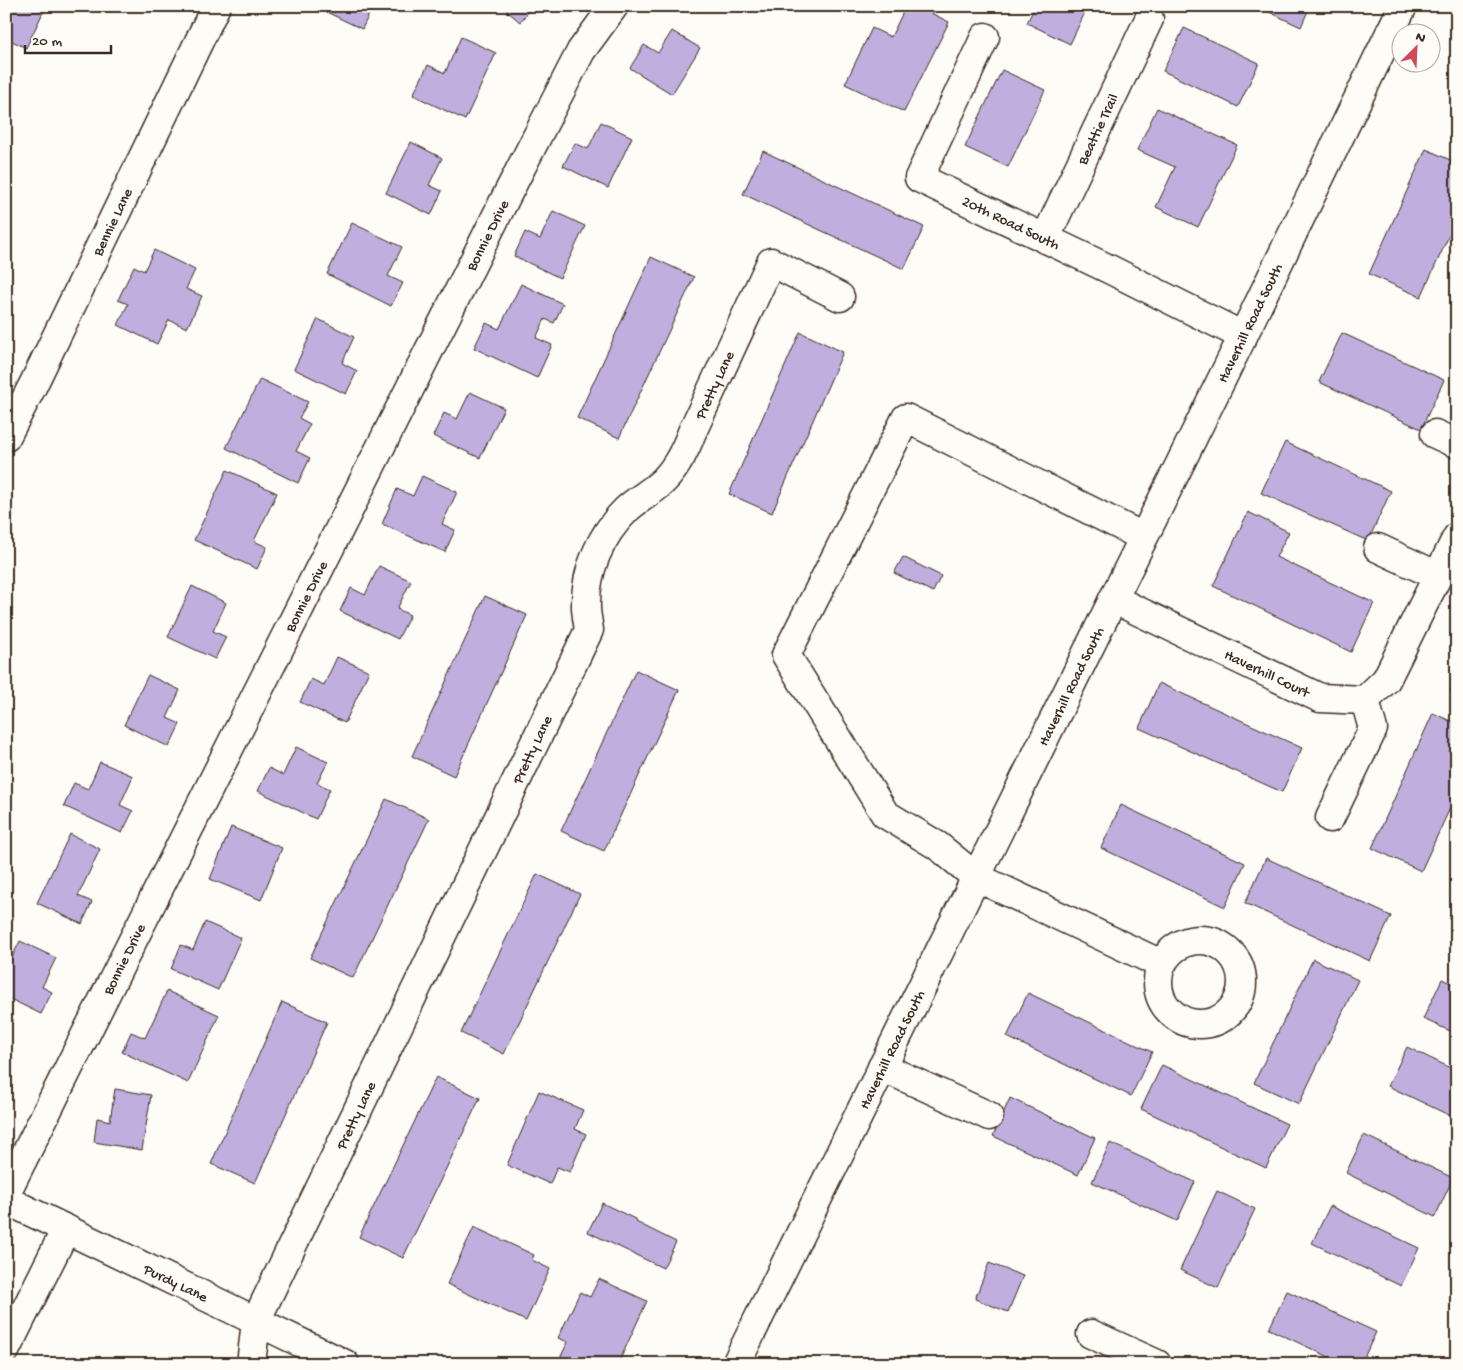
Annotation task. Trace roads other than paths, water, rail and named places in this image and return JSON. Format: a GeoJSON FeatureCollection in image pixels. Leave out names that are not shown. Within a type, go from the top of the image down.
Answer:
{"type":"FeatureCollection","features":[{"type":"Feature","properties":{"kind":"street","name":"Bennie Lane"},"geometry":{"type":"LineString","coordinates":[[6,437],[46,359],[216,6]]}},
{"type":"Feature","properties":{"kind":"street","name":"Bonnie Drive"},"geometry":{"type":"LineString","coordinates":[[6,1193],[511,187],[581,51],[614,6]]}},
{"type":"Feature","properties":{"kind":"street","name":"Haverhill Road South"},"geometry":{"type":"LineString","coordinates":[[736,1364],[1243,336],[1403,6]]}},
{"type":"Feature","properties":{"kind":"street","name":"Beattie Trail"},"geometry":{"type":"LineString","coordinates":[[1045,239],[1149,19]]}},
{"type":"Feature","properties":{"kind":"street","name":"20th Road South"},"geometry":{"type":"LineString","coordinates":[[985,37],[919,178],[1243,336]]}},
{"type":"Feature","properties":{"kind":"street","name":"Pretty Lane"},"geometry":{"type":"LineString","coordinates":[[256,1320],[589,630],[586,606],[587,585],[600,543],[627,508],[661,483],[686,451],[692,432],[771,262],[840,297]]}},
{"type":"Feature","properties":{"kind":"street"},"geometry":{"type":"LineString","coordinates":[[1143,537],[906,418],[786,655],[885,814],[938,846],[976,877],[1161,964]]}},
{"type":"Feature","properties":{"kind":"street"},"geometry":{"type":"LineString","coordinates":[[1330,818],[1373,729],[1365,700],[1386,680],[1457,537]]}},
{"type":"Feature","properties":{"kind":"street"},"geometry":{"type":"LineString","coordinates":[[1378,548],[1438,576]]}},
{"type":"Feature","properties":{"kind":"street","name":"Haverhill Court"},"geometry":{"type":"LineString","coordinates":[[1113,599],[1320,698],[1365,700]]}},
{"type":"Feature","properties":{"kind":"street"},"geometry":{"type":"LineString","coordinates":[[882,1067],[989,1116]]}},
{"type":"Feature","properties":{"kind":"street","name":"Purdy Lane"},"geometry":{"type":"LineString","coordinates":[[6,1200],[345,1364]]}},
{"type":"Feature","properties":{"kind":"street"},"geometry":{"type":"LineString","coordinates":[[6,1349],[66,1229]]}},
{"type":"Feature","properties":{"kind":"street"},"geometry":{"type":"LineString","coordinates":[[251,1364],[256,1320]]}},
{"type":"Feature","properties":{"kind":"street"},"geometry":{"type":"LineString","coordinates":[[1091,1334],[1157,1364]]}}]}
